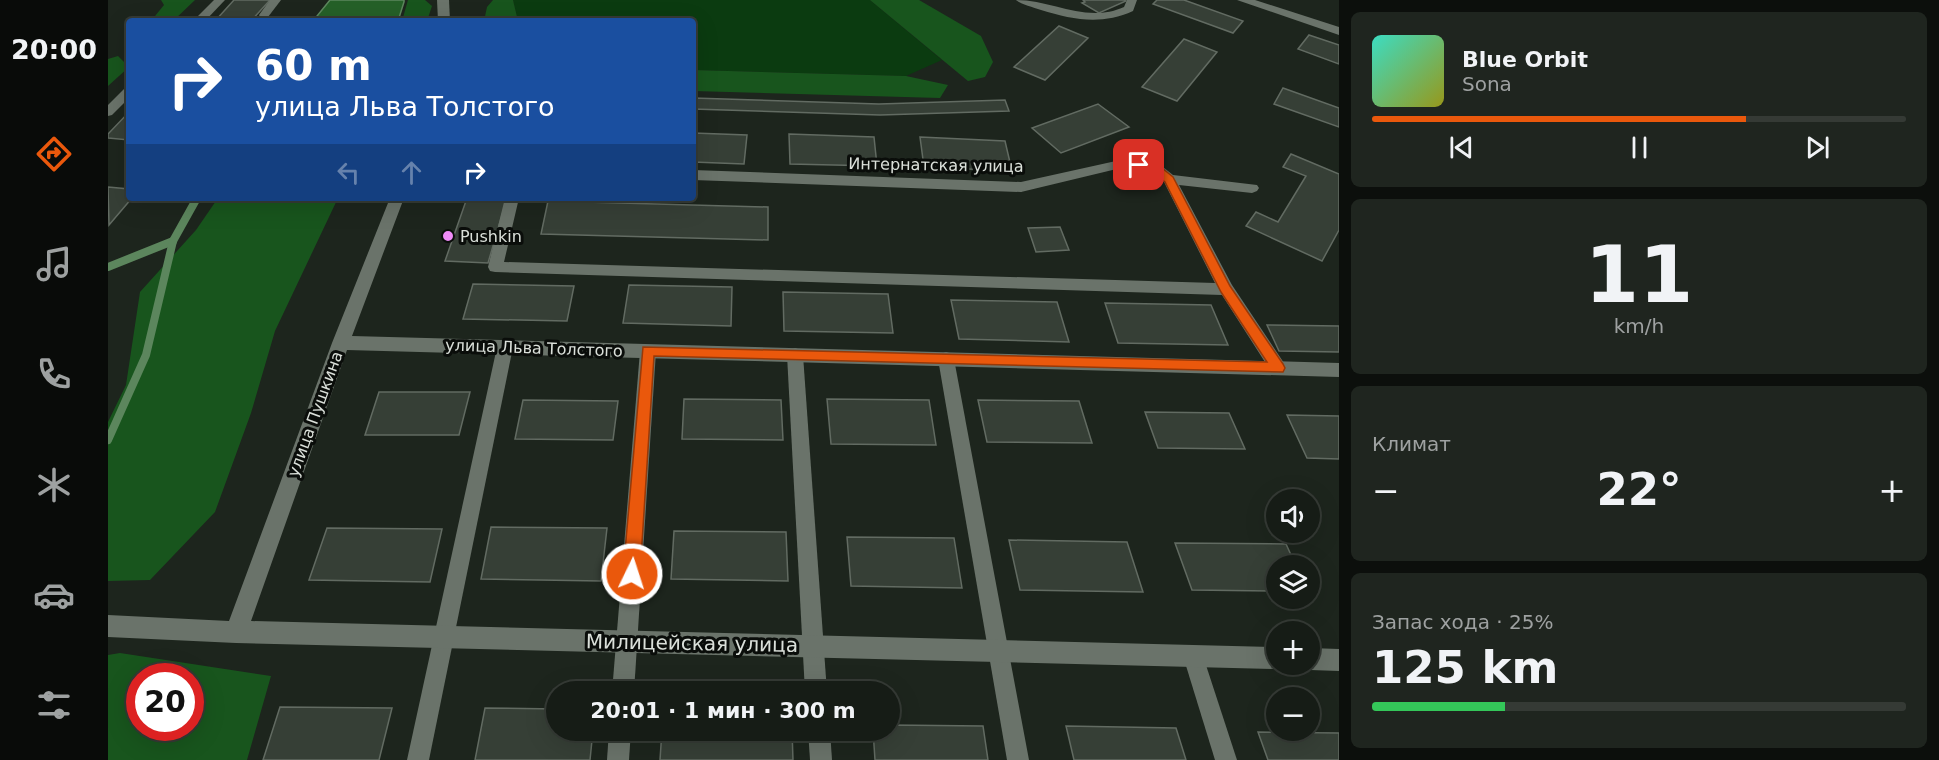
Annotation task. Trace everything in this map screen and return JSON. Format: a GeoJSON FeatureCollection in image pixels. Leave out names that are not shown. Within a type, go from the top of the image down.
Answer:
{"type":"FeatureCollection","features":[{"type":"Feature","properties":{"kind":"street"},"geometry":{"type":"LineString","coordinates":[[443,0],[444,18]]}},
{"type":"Feature","properties":{"kind":"street"},"geometry":{"type":"LineString","coordinates":[[1249,1],[1339,32]]}},
{"type":"Feature","properties":{"kind":"street","name":"Интернатская улица"},"geometry":{"type":"LineString","coordinates":[[696,175],[1021,187]]}},
{"type":"Feature","properties":{"kind":"street","name":"улица Пушкина"},"geometry":{"type":"LineString","coordinates":[[236,632],[341,343],[396,201]]}},
{"type":"Feature","properties":{"kind":"street","name":"улица Льва Толстого"},"geometry":{"type":"LineString","coordinates":[[341,343],[1339,370]]}},
{"type":"Feature","properties":{"kind":"street","name":"Милицейская улица"},"geometry":{"type":"LineString","coordinates":[[108,626],[236,632],[1266,658]]}},
{"type":"Feature","properties":{"kind":"street"},"geometry":{"type":"LineString","coordinates":[[1320,659],[1339,660]]}},
{"type":"Feature","properties":{"kind":"lane"},"geometry":{"type":"LineString","coordinates":[[202,18],[220,0]]}},
{"type":"Feature","properties":{"kind":"lane"},"geometry":{"type":"LineString","coordinates":[[264,15],[276,0]]}},
{"type":"Feature","properties":{"kind":"lane"},"geometry":{"type":"LineString","coordinates":[[1021,0],[1071,14],[1103,18],[1129,9],[1132,0]]}},
{"type":"Feature","properties":{"kind":"lane"},"geometry":{"type":"LineString","coordinates":[[108,112],[126,94]]}},
{"type":"Feature","properties":{"kind":"lane","name":"Интернатская улица"},"geometry":{"type":"LineString","coordinates":[[1021,187],[1125,164],[1153,166],[1169,179]]}},
{"type":"Feature","properties":{"kind":"lane"},"geometry":{"type":"LineString","coordinates":[[1169,179],[1252,188]]}},
{"type":"Feature","properties":{"kind":"lane"},"geometry":{"type":"LineString","coordinates":[[1169,179],[1226,288],[1278,368]]}},
{"type":"Feature","properties":{"kind":"lane"},"geometry":{"type":"LineString","coordinates":[[511,201],[495,267],[1226,288]]}},
{"type":"Feature","properties":{"kind":"lane"},"geometry":{"type":"LineString","coordinates":[[418,760],[505,347]]}},
{"type":"Feature","properties":{"kind":"lane"},"geometry":{"type":"LineString","coordinates":[[624,681],[648,351]]}},
{"type":"Feature","properties":{"kind":"lane"},"geometry":{"type":"LineString","coordinates":[[795,355],[815,681]]}},
{"type":"Feature","properties":{"kind":"lane"},"geometry":{"type":"LineString","coordinates":[[946,359],[1018,760]]}},
{"type":"Feature","properties":{"kind":"lane"},"geometry":{"type":"LineString","coordinates":[[1193,656],[1226,760]]}},
{"type":"Feature","properties":{"kind":"lane"},"geometry":{"type":"LineString","coordinates":[[618,760],[619,741]]}},
{"type":"Feature","properties":{"kind":"lane"},"geometry":{"type":"LineString","coordinates":[[819,741],[820,760]]}},
{"type":"Feature","properties":{"kind":"shaded area"},"geometry":{"type":"Polygon","coordinates":[[[161,0],[195,0],[176,18],[153,18],[164,5],[161,0]]]}},
{"type":"Feature","properties":{"kind":"shaded area"},"geometry":{"type":"Polygon","coordinates":[[[330,0],[404,0],[399,18],[315,18],[330,0]]]}},
{"type":"Feature","properties":{"kind":"shaded area"},"geometry":{"type":"Polygon","coordinates":[[[408,0],[425,0],[432,6],[428,18],[403,18],[408,0]]]}},
{"type":"Feature","properties":{"kind":"shaded area"},"geometry":{"type":"Polygon","coordinates":[[[493,0],[513,0],[517,18],[485,18],[487,7],[493,0]]]}},
{"type":"Feature","properties":{"kind":"shaded area"},"geometry":{"type":"Polygon","coordinates":[[[513,0],[870,0],[942,60],[906,76],[696,70],[696,18],[517,18],[513,0]]]}},
{"type":"Feature","properties":{"kind":"shaded area"},"geometry":{"type":"Polygon","coordinates":[[[870,0],[919,0],[981,36],[993,62],[985,77],[968,81],[870,0]]]}},
{"type":"Feature","properties":{"kind":"shaded area"},"geometry":{"type":"Polygon","coordinates":[[[118,56],[126,64],[126,70],[108,86],[108,59],[118,56]]]}},
{"type":"Feature","properties":{"kind":"shaded area"},"geometry":{"type":"Polygon","coordinates":[[[696,70],[906,76],[948,85],[940,98],[696,91],[696,70]]]}},
{"type":"Feature","properties":{"kind":"shaded area"},"geometry":{"type":"Polygon","coordinates":[[[216,201],[337,201],[275,331],[251,413],[215,512],[150,580],[108,581],[108,422],[126,385],[140,292],[196,230],[216,201]]]}},
{"type":"Feature","properties":{"kind":"shaded area"},"geometry":{"type":"Polygon","coordinates":[[[120,653],[186,663],[126,663],[126,741],[204,741],[204,666],[271,676],[247,760],[108,760],[108,655],[120,653]]]}},
{"type":"Feature","properties":{"kind":"building"},"geometry":{"type":"Polygon","coordinates":[[[234,0],[270,0],[254,18],[218,18],[234,0]]]}},
{"type":"Feature","properties":{"kind":"building"},"geometry":{"type":"Polygon","coordinates":[[[1083,0],[1126,1],[1099,13],[1082,3],[1085,2],[1083,0]]]}},
{"type":"Feature","properties":{"kind":"building"},"geometry":{"type":"Polygon","coordinates":[[[1157,0],[1184,0],[1243,21],[1233,33],[1153,4],[1157,0]]]}},
{"type":"Feature","properties":{"kind":"building"},"geometry":{"type":"Polygon","coordinates":[[[1059,26],[1088,38],[1045,80],[1014,67],[1059,26]]]}},
{"type":"Feature","properties":{"kind":"building"},"geometry":{"type":"Polygon","coordinates":[[[1309,35],[1339,45],[1339,64],[1298,49],[1309,35]]]}},
{"type":"Feature","properties":{"kind":"building"},"geometry":{"type":"Polygon","coordinates":[[[1184,39],[1217,52],[1177,101],[1142,87],[1184,39]]]}},
{"type":"Feature","properties":{"kind":"building"},"geometry":{"type":"Polygon","coordinates":[[[1283,88],[1339,108],[1339,127],[1274,104],[1283,88]]]}},
{"type":"Feature","properties":{"kind":"building"},"geometry":{"type":"Polygon","coordinates":[[[696,98],[879,104],[1005,100],[1009,111],[880,115],[696,109],[696,98]]]}},
{"type":"Feature","properties":{"kind":"building"},"geometry":{"type":"Polygon","coordinates":[[[1098,104],[1129,127],[1061,153],[1032,128],[1098,104]]]}},
{"type":"Feature","properties":{"kind":"building"},"geometry":{"type":"Polygon","coordinates":[[[126,115],[126,140],[108,138],[108,134],[126,115]]]}},
{"type":"Feature","properties":{"kind":"building"},"geometry":{"type":"Polygon","coordinates":[[[696,133],[747,135],[744,164],[696,162],[696,133]]]}},
{"type":"Feature","properties":{"kind":"building"},"geometry":{"type":"Polygon","coordinates":[[[789,134],[874,137],[877,166],[790,164],[789,134]]]}},
{"type":"Feature","properties":{"kind":"building"},"geometry":{"type":"Polygon","coordinates":[[[920,137],[1005,141],[1012,171],[924,167],[920,137]]]}},
{"type":"Feature","properties":{"kind":"building"},"geometry":{"type":"Polygon","coordinates":[[[1291,154],[1339,174],[1339,230],[1322,261],[1246,226],[1256,212],[1278,222],[1306,176],[1283,167],[1291,154]]]}},
{"type":"Feature","properties":{"kind":"building"},"geometry":{"type":"Polygon","coordinates":[[[108,187],[126,189],[126,201],[129,201],[109,225],[108,187]]]}},
{"type":"Feature","properties":{"kind":"building"},"geometry":{"type":"Polygon","coordinates":[[[466,201],[506,201],[488,263],[445,261],[466,201]]]}},
{"type":"Feature","properties":{"kind":"building"},"geometry":{"type":"Polygon","coordinates":[[[548,201],[768,207],[768,240],[541,234],[548,201]]]}},
{"type":"Feature","properties":{"kind":"building"},"geometry":{"type":"Polygon","coordinates":[[[1060,227],[1069,250],[1036,252],[1028,228],[1060,227]]]}},
{"type":"Feature","properties":{"kind":"building"},"geometry":{"type":"Polygon","coordinates":[[[473,284],[574,286],[567,321],[463,319],[473,284]]]}},
{"type":"Feature","properties":{"kind":"building"},"geometry":{"type":"Polygon","coordinates":[[[629,285],[732,287],[731,326],[623,323],[629,285]]]}},
{"type":"Feature","properties":{"kind":"building"},"geometry":{"type":"Polygon","coordinates":[[[783,292],[888,294],[893,333],[784,331],[783,292]]]}},
{"type":"Feature","properties":{"kind":"building"},"geometry":{"type":"Polygon","coordinates":[[[951,300],[1057,302],[1069,342],[959,339],[951,300]]]}},
{"type":"Feature","properties":{"kind":"building"},"geometry":{"type":"Polygon","coordinates":[[[1105,303],[1211,305],[1228,345],[1118,343],[1105,303]]]}},
{"type":"Feature","properties":{"kind":"building"},"geometry":{"type":"Polygon","coordinates":[[[1267,325],[1339,326],[1339,352],[1279,351],[1267,325]]]}},
{"type":"Feature","properties":{"kind":"building"},"geometry":{"type":"Polygon","coordinates":[[[379,392],[470,392],[459,435],[365,435],[379,392]]]}},
{"type":"Feature","properties":{"kind":"building"},"geometry":{"type":"Polygon","coordinates":[[[684,399],[781,400],[783,440],[682,439],[684,399]]]}},
{"type":"Feature","properties":{"kind":"building"},"geometry":{"type":"Polygon","coordinates":[[[827,399],[929,400],[936,445],[831,444],[827,399]]]}},
{"type":"Feature","properties":{"kind":"building"},"geometry":{"type":"Polygon","coordinates":[[[523,400],[618,401],[613,440],[515,439],[523,400]]]}},
{"type":"Feature","properties":{"kind":"building"},"geometry":{"type":"Polygon","coordinates":[[[978,400],[1079,401],[1092,443],[987,442],[978,400]]]}},
{"type":"Feature","properties":{"kind":"building"},"geometry":{"type":"Polygon","coordinates":[[[1145,412],[1229,413],[1245,449],[1158,448],[1145,412]]]}},
{"type":"Feature","properties":{"kind":"building"},"geometry":{"type":"Polygon","coordinates":[[[1287,415],[1339,416],[1339,459],[1307,458],[1287,415]]]}},
{"type":"Feature","properties":{"kind":"building"},"geometry":{"type":"Polygon","coordinates":[[[491,527],[607,528],[601,581],[481,579],[491,527]]]}},
{"type":"Feature","properties":{"kind":"building"},"geometry":{"type":"Polygon","coordinates":[[[327,528],[442,529],[430,582],[309,580],[327,528]]]}},
{"type":"Feature","properties":{"kind":"building"},"geometry":{"type":"Polygon","coordinates":[[[674,531],[786,532],[788,581],[671,579],[674,531]]]}},
{"type":"Feature","properties":{"kind":"building"},"geometry":{"type":"Polygon","coordinates":[[[847,537],[954,538],[962,588],[851,586],[847,537]]]}},
{"type":"Feature","properties":{"kind":"building"},"geometry":{"type":"Polygon","coordinates":[[[1009,540],[1127,542],[1143,592],[1020,590],[1009,540]]]}},
{"type":"Feature","properties":{"kind":"building"},"geometry":{"type":"Polygon","coordinates":[[[1175,543],[1286,544],[1291,555],[1266,555],[1266,591],[1192,590],[1175,543]]]}},
{"type":"Feature","properties":{"kind":"building"},"geometry":{"type":"Polygon","coordinates":[[[280,707],[392,708],[379,760],[263,760],[280,707]]]}},
{"type":"Feature","properties":{"kind":"building"},"geometry":{"type":"Polygon","coordinates":[[[485,708],[546,709],[546,741],[592,741],[590,760],[475,760],[485,708]]]}},
{"type":"Feature","properties":{"kind":"building"},"geometry":{"type":"Polygon","coordinates":[[[900,725],[983,726],[988,760],[875,760],[874,741],[900,741],[900,725]]]}},
{"type":"Feature","properties":{"kind":"building"},"geometry":{"type":"Polygon","coordinates":[[[1066,726],[1176,728],[1186,760],[1074,760],[1066,726]]]}},
{"type":"Feature","properties":{"kind":"building"},"geometry":{"type":"Polygon","coordinates":[[[1258,732],[1266,732],[1266,741],[1320,741],[1320,733],[1339,733],[1339,760],[1268,760],[1258,732]]]}},
{"type":"Feature","properties":{"kind":"building"},"geometry":{"type":"Polygon","coordinates":[[[661,741],[792,741],[793,760],[660,760],[661,741]]]}},
{"type":"Feature","properties":{"kind":"waterway"},"geometry":{"type":"LineString","coordinates":[[173,241],[195,201]]}},
{"type":"Feature","properties":{"kind":"waterway"},"geometry":{"type":"LineString","coordinates":[[108,267],[173,241]]}},
{"type":"Feature","properties":{"kind":"waterway"},"geometry":{"type":"LineString","coordinates":[[108,440],[146,355],[173,241]]}},
{"type":"Feature","properties":{"kind":"place","name":"Pushkin"},"geometry":{"type":"Point","coordinates":[448,236]}},
{"type":"Feature","properties":{"kind":"route"},"geometry":{"type":"LineString","coordinates":[[632,574],[648,351],[1278,368],[1226,288],[1202,246],[1169,179],[1153,166],[1139,165]]}}]}
